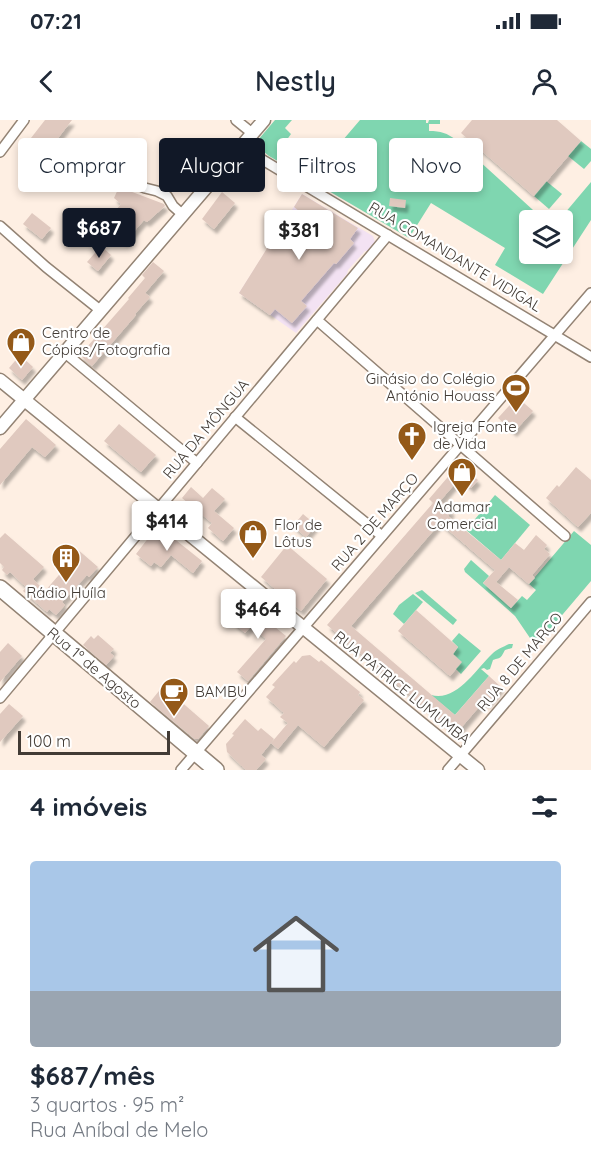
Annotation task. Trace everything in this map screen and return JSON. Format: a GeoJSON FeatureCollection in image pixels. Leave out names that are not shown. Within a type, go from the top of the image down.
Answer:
{"type":"FeatureCollection","features":[{"type":"Feature","properties":{"kind":"main road","name":"Rua 1º de Agosto"},"geometry":{"type":"LineString","coordinates":[[0,588],[216,770]]}},
{"type":"Feature","properties":{"kind":"street"},"geometry":{"type":"LineString","coordinates":[[0,152],[24,120]]}},
{"type":"Feature","properties":{"kind":"street"},"geometry":{"type":"LineString","coordinates":[[236,120],[252,134]]}},
{"type":"Feature","properties":{"kind":"street"},"geometry":{"type":"LineString","coordinates":[[249,138],[264,120]]}},
{"type":"Feature","properties":{"kind":"street","name":"RUA COMANDANTE VIDIGAL"},"geometry":{"type":"LineString","coordinates":[[265,161],[591,357]]}},
{"type":"Feature","properties":{"kind":"street"},"geometry":{"type":"LineString","coordinates":[[147,188],[167,196],[172,206],[182,214]]}},
{"type":"Feature","properties":{"kind":"street"},"geometry":{"type":"LineString","coordinates":[[0,428],[201,192]]}},
{"type":"Feature","properties":{"kind":"street"},"geometry":{"type":"LineString","coordinates":[[0,226],[46,267],[100,310]]}},
{"type":"Feature","properties":{"kind":"street","name":"RUA DA MÔNGUA"},"geometry":{"type":"LineString","coordinates":[[0,698],[388,235]]}},
{"type":"Feature","properties":{"kind":"street","name":"RUA 2 DE MARÇO"},"geometry":{"type":"LineString","coordinates":[[181,770],[591,293]]}},
{"type":"Feature","properties":{"kind":"street"},"geometry":{"type":"LineString","coordinates":[[317,320],[565,536]]}},
{"type":"Feature","properties":{"kind":"street"},"geometry":{"type":"LineString","coordinates":[[64,352],[197,463]]}},
{"type":"Feature","properties":{"kind":"street","name":"RUA PATRICE LUMUMBA"},"geometry":{"type":"LineString","coordinates":[[0,380],[478,770]]}},
{"type":"Feature","properties":{"kind":"street"},"geometry":{"type":"LineString","coordinates":[[235,417],[382,536]]}},
{"type":"Feature","properties":{"kind":"street","name":"RUA 8 DE MARÇO"},"geometry":{"type":"LineString","coordinates":[[448,770],[586,613],[591,602]]}},
{"type":"Feature","properties":{"kind":"shaded area"},"geometry":{"type":"Polygon","coordinates":[[[302,194],[373,236],[375,242],[348,270],[296,333],[239,293],[302,194]]]}},
{"type":"Feature","properties":{"kind":"green space"},"geometry":{"type":"Polygon","coordinates":[[[275,120],[292,120],[285,128],[291,134],[288,138],[277,138],[277,161],[265,153],[265,138],[260,138],[275,120]]]}},
{"type":"Feature","properties":{"kind":"green space"},"geometry":{"type":"Polygon","coordinates":[[[360,120],[426,120],[428,123],[429,120],[440,120],[440,124],[429,124],[429,131],[444,133],[453,138],[389,138],[389,192],[483,192],[483,165],[533,210],[519,210],[519,264],[562,264],[543,294],[495,265],[505,248],[431,203],[409,238],[330,192],[377,192],[377,138],[345,138],[360,120]]]}},
{"type":"Feature","properties":{"kind":"green space"},"geometry":{"type":"Polygon","coordinates":[[[581,141],[591,149],[591,161],[584,169],[568,156],[581,141]]]}},
{"type":"Feature","properties":{"kind":"green space"},"geometry":{"type":"Polygon","coordinates":[[[546,181],[562,194],[549,209],[534,196],[546,181]]]}},
{"type":"Feature","properties":{"kind":"green space"},"geometry":{"type":"Polygon","coordinates":[[[591,182],[591,220],[573,248],[573,210],[567,210],[591,182]]]}},
{"type":"Feature","properties":{"kind":"green space"},"geometry":{"type":"Polygon","coordinates":[[[495,495],[530,525],[501,560],[466,530],[495,495]]]}},
{"type":"Feature","properties":{"kind":"green space"},"geometry":{"type":"Polygon","coordinates":[[[574,531],[591,545],[591,581],[537,642],[530,638],[515,616],[464,569],[471,560],[489,576],[483,583],[511,608],[522,596],[527,600],[536,590],[529,584],[574,531]]]}},
{"type":"Feature","properties":{"kind":"green space"},"geometry":{"type":"Polygon","coordinates":[[[422,590],[457,620],[453,625],[415,593],[422,590]]]}},
{"type":"Feature","properties":{"kind":"green space"},"geometry":{"type":"Polygon","coordinates":[[[413,594],[423,602],[404,624],[393,614],[399,605],[413,594]]]}},
{"type":"Feature","properties":{"kind":"green space"},"geometry":{"type":"Polygon","coordinates":[[[459,633],[481,651],[461,674],[456,669],[453,654],[458,647],[452,641],[459,633]]]}},
{"type":"Feature","properties":{"kind":"green space"},"geometry":{"type":"Polygon","coordinates":[[[513,644],[512,648],[505,650],[500,657],[493,660],[490,669],[481,669],[489,676],[455,715],[431,695],[449,694],[458,689],[494,652],[513,644]]]}},
{"type":"Feature","properties":{"kind":"building"},"geometry":{"type":"Polygon","coordinates":[[[45,120],[72,120],[58,138],[31,138],[45,120]]]}},
{"type":"Feature","properties":{"kind":"building"},"geometry":{"type":"Polygon","coordinates":[[[472,120],[557,120],[581,141],[534,196],[483,152],[483,138],[467,138],[461,133],[472,120]]]}},
{"type":"Feature","properties":{"kind":"building"},"geometry":{"type":"Polygon","coordinates":[[[117,192],[132,192],[165,206],[147,222],[144,220],[125,242],[104,224],[121,204],[114,198],[117,192]]]}},
{"type":"Feature","properties":{"kind":"building"},"geometry":{"type":"Polygon","coordinates":[[[222,192],[235,203],[214,229],[202,219],[222,192]]]}},
{"type":"Feature","properties":{"kind":"building"},"geometry":{"type":"Polygon","coordinates":[[[302,194],[358,228],[350,239],[354,243],[301,301],[307,306],[292,323],[275,309],[270,315],[239,293],[271,242],[278,246],[304,215],[294,207],[302,194]]]}},
{"type":"Feature","properties":{"kind":"building"},"geometry":{"type":"Polygon","coordinates":[[[390,198],[406,200],[405,208],[389,206],[390,198]]]}},
{"type":"Feature","properties":{"kind":"building"},"geometry":{"type":"Polygon","coordinates":[[[32,213],[51,228],[42,239],[23,224],[32,213]]]}},
{"type":"Feature","properties":{"kind":"building"},"geometry":{"type":"Polygon","coordinates":[[[101,246],[111,255],[98,271],[87,262],[101,246]]]}},
{"type":"Feature","properties":{"kind":"building"},"geometry":{"type":"Polygon","coordinates":[[[153,262],[164,271],[145,293],[150,297],[92,366],[80,355],[129,299],[145,278],[142,275],[153,262]]]}},
{"type":"Feature","properties":{"kind":"building","name":"Centro de Cópias/Fotografia"},"geometry":{"type":"Polygon","coordinates":[[[20,355],[33,367],[22,380],[9,368],[20,355]]]}},
{"type":"Feature","properties":{"kind":"building","name":"Ginásio do Colégio António Houass"},"geometry":{"type":"Polygon","coordinates":[[[517,397],[533,411],[514,432],[498,418],[517,397]]]}},
{"type":"Feature","properties":{"kind":"building"},"geometry":{"type":"Polygon","coordinates":[[[26,419],[56,445],[45,457],[32,447],[0,485],[0,449],[26,419]]]}},
{"type":"Feature","properties":{"kind":"building"},"geometry":{"type":"Polygon","coordinates":[[[119,424],[156,455],[141,472],[104,441],[119,424]]]}},
{"type":"Feature","properties":{"kind":"building"},"geometry":{"type":"Polygon","coordinates":[[[459,464],[478,480],[471,488],[460,478],[440,501],[452,511],[448,516],[501,560],[515,543],[524,550],[536,535],[547,545],[544,549],[550,554],[532,575],[535,578],[529,584],[509,567],[496,582],[518,600],[511,608],[483,583],[495,570],[440,523],[351,626],[455,715],[489,676],[501,687],[487,704],[484,701],[460,729],[454,732],[327,625],[433,503],[429,499],[459,464]]]}},
{"type":"Feature","properties":{"kind":"building"},"geometry":{"type":"Polygon","coordinates":[[[576,467],[591,480],[591,513],[578,527],[546,498],[576,467]]]}},
{"type":"Feature","properties":{"kind":"building"},"geometry":{"type":"Polygon","coordinates":[[[191,487],[203,498],[212,488],[225,499],[214,511],[234,528],[223,541],[208,528],[212,523],[182,498],[191,487]]]}},
{"type":"Feature","properties":{"kind":"building"},"geometry":{"type":"Polygon","coordinates":[[[303,514],[316,525],[306,537],[293,526],[303,514]]]}},
{"type":"Feature","properties":{"kind":"building"},"geometry":{"type":"Polygon","coordinates":[[[156,528],[170,539],[172,537],[202,561],[193,573],[171,555],[161,567],[154,562],[151,566],[136,554],[156,528]]]}},
{"type":"Feature","properties":{"kind":"building"},"geometry":{"type":"Polygon","coordinates":[[[5,533],[44,567],[33,579],[45,591],[71,561],[67,558],[76,548],[98,567],[89,577],[87,575],[62,602],[65,605],[56,615],[49,609],[47,612],[23,591],[26,587],[10,572],[7,575],[2,570],[4,567],[0,563],[0,538],[5,533]]]}},
{"type":"Feature","properties":{"kind":"building"},"geometry":{"type":"Polygon","coordinates":[[[287,545],[327,579],[301,611],[261,577],[287,545]]]}},
{"type":"Feature","properties":{"kind":"building"},"geometry":{"type":"Polygon","coordinates":[[[248,605],[286,636],[248,681],[237,672],[266,639],[251,626],[245,633],[233,622],[248,605]]]}},
{"type":"Feature","properties":{"kind":"building"},"geometry":{"type":"Polygon","coordinates":[[[416,610],[458,647],[453,654],[462,662],[450,676],[398,631],[416,610]]]}},
{"type":"Feature","properties":{"kind":"building"},"geometry":{"type":"Polygon","coordinates":[[[98,635],[114,649],[110,653],[114,656],[106,665],[83,645],[91,636],[94,639],[98,635]]]}},
{"type":"Feature","properties":{"kind":"building"},"geometry":{"type":"Polygon","coordinates":[[[8,643],[22,656],[0,682],[0,652],[8,643]]]}},
{"type":"Feature","properties":{"kind":"building"},"geometry":{"type":"Polygon","coordinates":[[[310,655],[319,662],[321,660],[360,692],[358,695],[364,700],[324,747],[298,725],[278,749],[271,743],[288,723],[280,717],[284,713],[266,697],[275,687],[272,685],[294,661],[296,663],[302,656],[310,655]]]}},
{"type":"Feature","properties":{"kind":"building"},"geometry":{"type":"Polygon","coordinates":[[[163,686],[209,726],[198,739],[195,739],[150,702],[163,686]]]}},
{"type":"Feature","properties":{"kind":"building"},"geometry":{"type":"Polygon","coordinates":[[[9,704],[23,716],[0,742],[0,714],[9,704]]]}},
{"type":"Feature","properties":{"kind":"building"},"geometry":{"type":"Polygon","coordinates":[[[245,719],[258,731],[261,728],[274,739],[261,755],[266,759],[256,770],[246,770],[227,752],[226,744],[245,719]]]}},
{"type":"Feature","properties":{"kind":"place","name":"Centro de Cópias/Fotografia"},"geometry":{"type":"Point","coordinates":[21,368]}},
{"type":"Feature","properties":{"kind":"place","name":"Ginásio do Colégio António Houass"},"geometry":{"type":"Point","coordinates":[516,414]}},
{"type":"Feature","properties":{"kind":"place","name":"Igreja Fonte de Vida"},"geometry":{"type":"Point","coordinates":[412,462]}},
{"type":"Feature","properties":{"kind":"place","name":"Adamar Comercial"},"geometry":{"type":"Point","coordinates":[462,498]}},
{"type":"Feature","properties":{"kind":"place","name":"Flor de Lôtus"},"geometry":{"type":"Point","coordinates":[253,560]}},
{"type":"Feature","properties":{"kind":"place","name":"Rádio Huíla"},"geometry":{"type":"Point","coordinates":[66,584]}},
{"type":"Feature","properties":{"kind":"place","name":"BAMBU"},"geometry":{"type":"Point","coordinates":[174,718]}}]}
